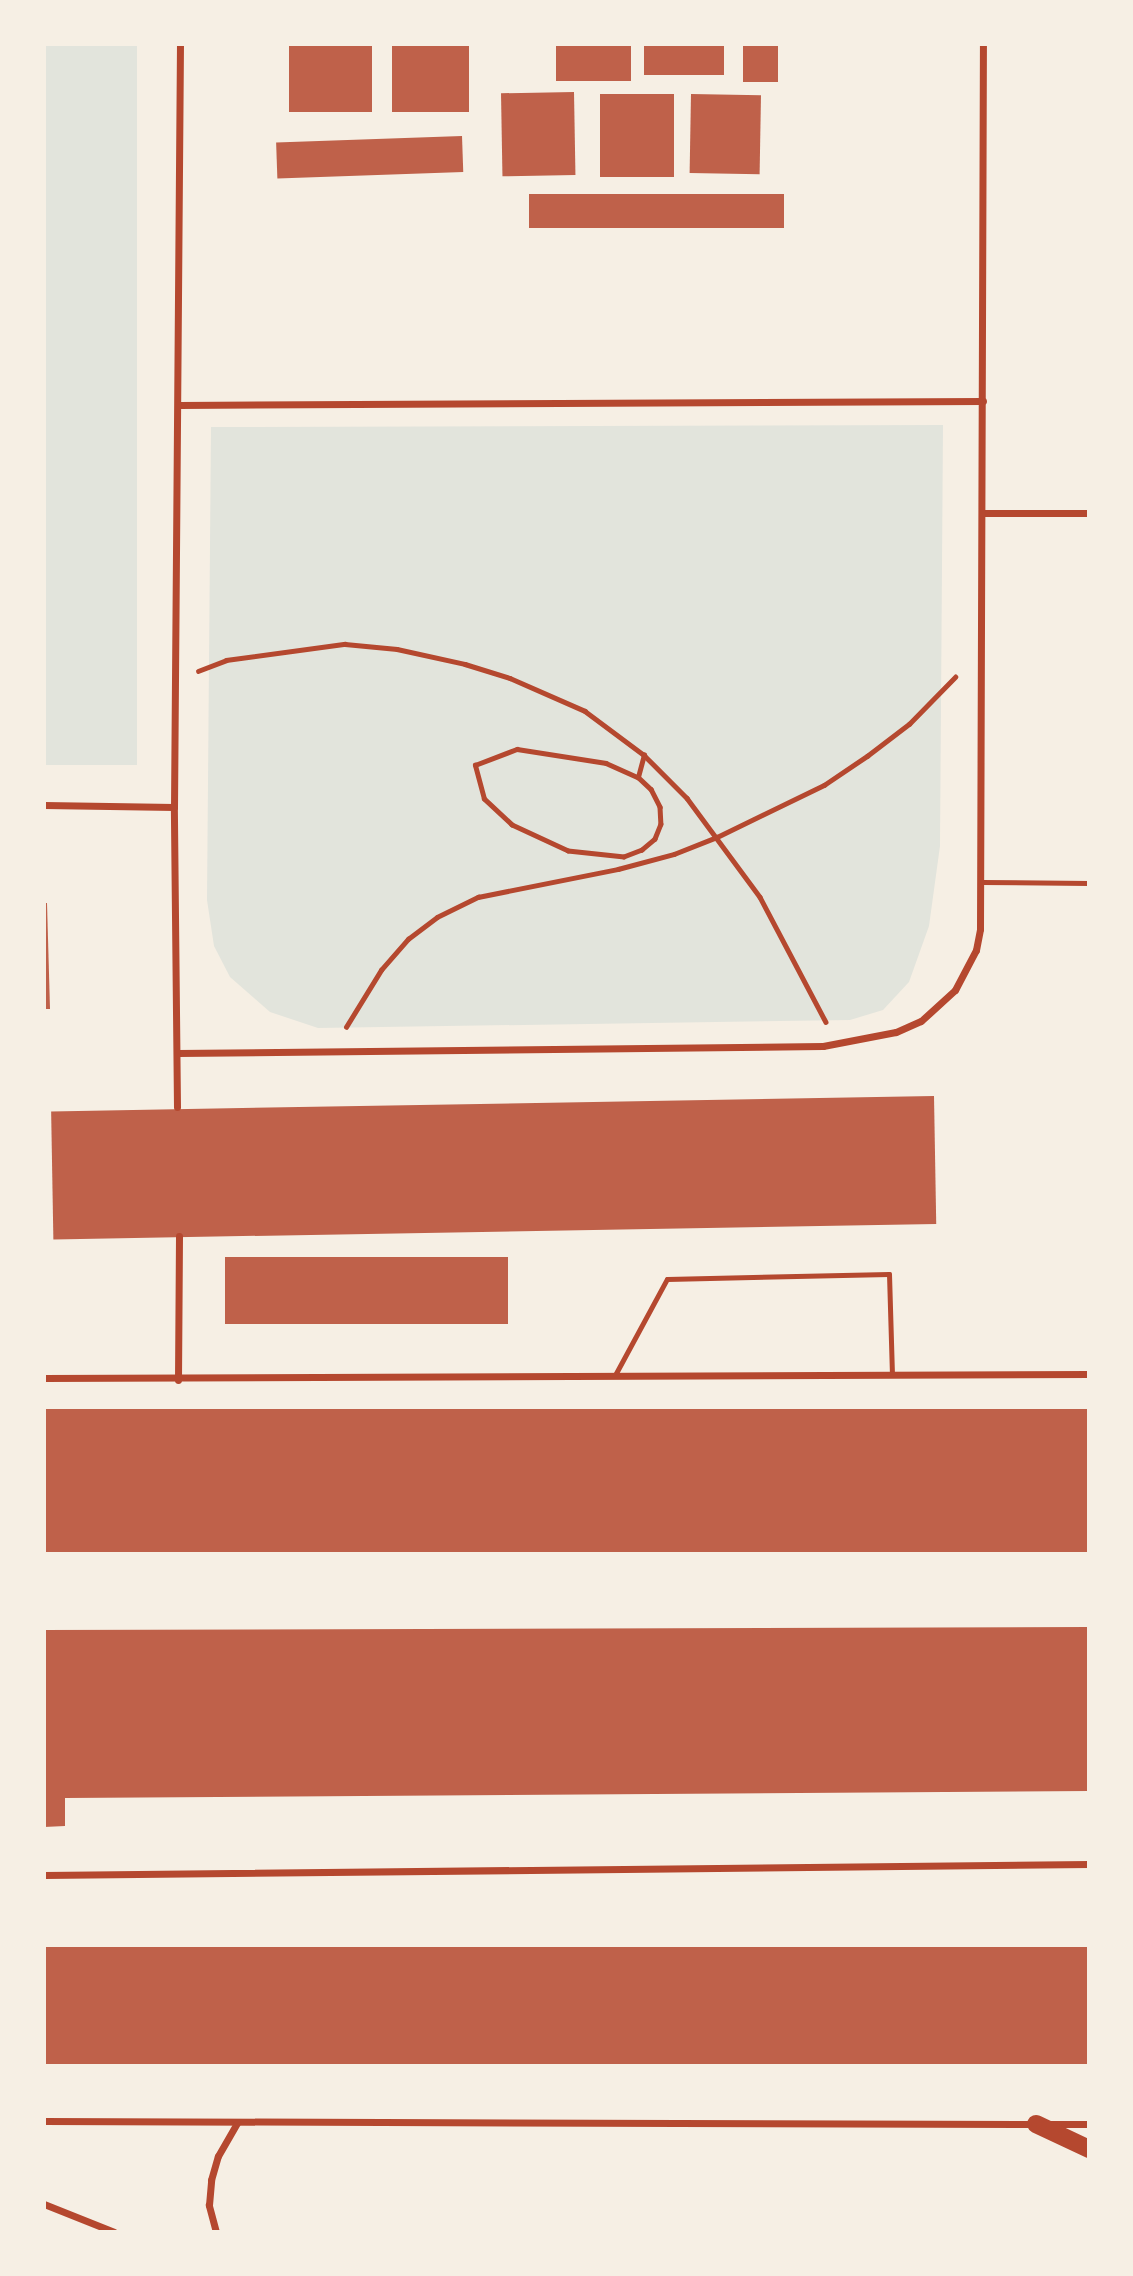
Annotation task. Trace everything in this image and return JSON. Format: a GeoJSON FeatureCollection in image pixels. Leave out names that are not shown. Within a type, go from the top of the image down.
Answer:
{"type":"FeatureCollection","features":[{"type":"Feature","properties":{"kind":"main road"},"geometry":{"type":"LineString","coordinates":[[1036,2124],[1089,2149]]}},
{"type":"Feature","properties":{"kind":"street"},"geometry":{"type":"LineString","coordinates":[[177,1107],[174,807],[180,404],[180,44]]}},
{"type":"Feature","properties":{"kind":"street"},"geometry":{"type":"LineString","coordinates":[[178,1054],[328,1054],[839,1044],[878,1037],[920,1021],[955,990],[976,950],[980,929],[984,44]]}},
{"type":"Feature","properties":{"kind":"street"},"geometry":{"type":"LineString","coordinates":[[180,404],[983,401]]}},
{"type":"Feature","properties":{"kind":"street"},"geometry":{"type":"LineString","coordinates":[[983,513],[1089,513]]}},
{"type":"Feature","properties":{"kind":"street"},"geometry":{"type":"LineString","coordinates":[[44,805],[174,807]]}},
{"type":"Feature","properties":{"kind":"street"},"geometry":{"type":"LineString","coordinates":[[178,1380],[179,1236]]}},
{"type":"Feature","properties":{"kind":"street"},"geometry":{"type":"LineString","coordinates":[[44,1378],[178,1380],[615,1375],[1089,1374]]}},
{"type":"Feature","properties":{"kind":"street"},"geometry":{"type":"LineString","coordinates":[[44,1875],[1089,1864]]}},
{"type":"Feature","properties":{"kind":"street"},"geometry":{"type":"LineString","coordinates":[[44,2121],[1089,2124]]}},
{"type":"Feature","properties":{"kind":"street"},"geometry":{"type":"LineString","coordinates":[[216,2232],[209,2205],[211,2179],[218,2156],[237,2123]]}},
{"type":"Feature","properties":{"kind":"street"},"geometry":{"type":"LineString","coordinates":[[44,2204],[114,2232]]}},
{"type":"Feature","properties":{"kind":"lane"},"geometry":{"type":"LineString","coordinates":[[981,882],[1089,883]]}},
{"type":"Feature","properties":{"kind":"lane"},"geometry":{"type":"LineString","coordinates":[[615,1375],[667,1279],[889,1274],[892,1374]]}},
{"type":"Feature","properties":{"kind":"path"},"geometry":{"type":"LineString","coordinates":[[176,679],[226,660],[345,644],[397,649],[510,678],[585,711],[644,755],[687,798],[717,837],[760,897],[839,1044]]}},
{"type":"Feature","properties":{"kind":"path"},"geometry":{"type":"LineString","coordinates":[[328,1054],[381,970],[408,939],[437,917],[478,897],[618,869],[674,854],[717,837],[824,785],[867,756],[909,724],[939,691],[981,654]]}},
{"type":"Feature","properties":{"kind":"path"},"geometry":{"type":"LineString","coordinates":[[517,749],[606,763],[638,777],[651,789],[660,807],[661,824],[655,839],[642,850],[624,857],[568,850],[512,825],[484,799],[475,765],[517,749]]}},
{"type":"Feature","properties":{"kind":"path"},"geometry":{"type":"LineString","coordinates":[[638,777],[644,755]]}},
{"type":"Feature","properties":{"kind":"path"},"geometry":{"type":"LineString","coordinates":[[618,869],[624,857]]}},
{"type":"Feature","properties":{"kind":"shaded area"},"geometry":{"type":"Polygon","coordinates":[[[44,44],[137,44],[137,765],[44,765],[44,44]]]}},
{"type":"Feature","properties":{"kind":"shaded area"},"geometry":{"type":"Polygon","coordinates":[[[943,425],[940,846],[929,926],[909,982],[883,1010],[850,1020],[318,1028],[270,1012],[230,977],[214,946],[207,900],[211,427],[943,425]]]}},
{"type":"Feature","properties":{"kind":"building"},"geometry":{"type":"Polygon","coordinates":[[[289,44],[372,44],[372,112],[289,112],[289,44]]]}},
{"type":"Feature","properties":{"kind":"building"},"geometry":{"type":"Polygon","coordinates":[[[392,44],[469,44],[469,112],[392,112],[392,44]]]}},
{"type":"Feature","properties":{"kind":"building"},"geometry":{"type":"Polygon","coordinates":[[[556,44],[631,44],[631,81],[556,81],[556,44]]]}},
{"type":"Feature","properties":{"kind":"building"},"geometry":{"type":"Polygon","coordinates":[[[644,44],[724,44],[724,75],[644,75],[644,44]]]}},
{"type":"Feature","properties":{"kind":"building"},"geometry":{"type":"Polygon","coordinates":[[[743,44],[778,44],[778,82],[743,82],[743,44]]]}},
{"type":"Feature","properties":{"kind":"building"},"geometry":{"type":"Polygon","coordinates":[[[574,92],[575,175],[502,176],[501,93],[574,92]]]}},
{"type":"Feature","properties":{"kind":"building"},"geometry":{"type":"Polygon","coordinates":[[[600,94],[674,94],[674,177],[600,177],[600,94]]]}},
{"type":"Feature","properties":{"kind":"building"},"geometry":{"type":"Polygon","coordinates":[[[691,94],[761,95],[760,174],[690,173],[691,94]]]}},
{"type":"Feature","properties":{"kind":"building"},"geometry":{"type":"Polygon","coordinates":[[[462,136],[463,172],[277,178],[276,142],[462,136]]]}},
{"type":"Feature","properties":{"kind":"building"},"geometry":{"type":"Polygon","coordinates":[[[529,194],[784,194],[784,228],[529,228],[529,194]]]}},
{"type":"Feature","properties":{"kind":"building"},"geometry":{"type":"Polygon","coordinates":[[[44,903],[47,903],[50,1009],[44,1009],[44,903]]]}},
{"type":"Feature","properties":{"kind":"building"},"geometry":{"type":"Polygon","coordinates":[[[934,1096],[936,1224],[53,1239],[51,1111],[934,1096]]]}},
{"type":"Feature","properties":{"kind":"building"},"geometry":{"type":"Polygon","coordinates":[[[225,1257],[508,1257],[508,1324],[225,1324],[225,1257]]]}},
{"type":"Feature","properties":{"kind":"building"},"geometry":{"type":"Polygon","coordinates":[[[44,1409],[1089,1409],[1089,1552],[44,1552],[44,1409]]]}},
{"type":"Feature","properties":{"kind":"building"},"geometry":{"type":"Polygon","coordinates":[[[1089,1627],[1089,1791],[65,1798],[65,1826],[44,1827],[44,1630],[1089,1627]]]}},
{"type":"Feature","properties":{"kind":"building"},"geometry":{"type":"Polygon","coordinates":[[[44,1947],[1089,1947],[1089,2064],[44,2064],[44,1947]]]}}]}
